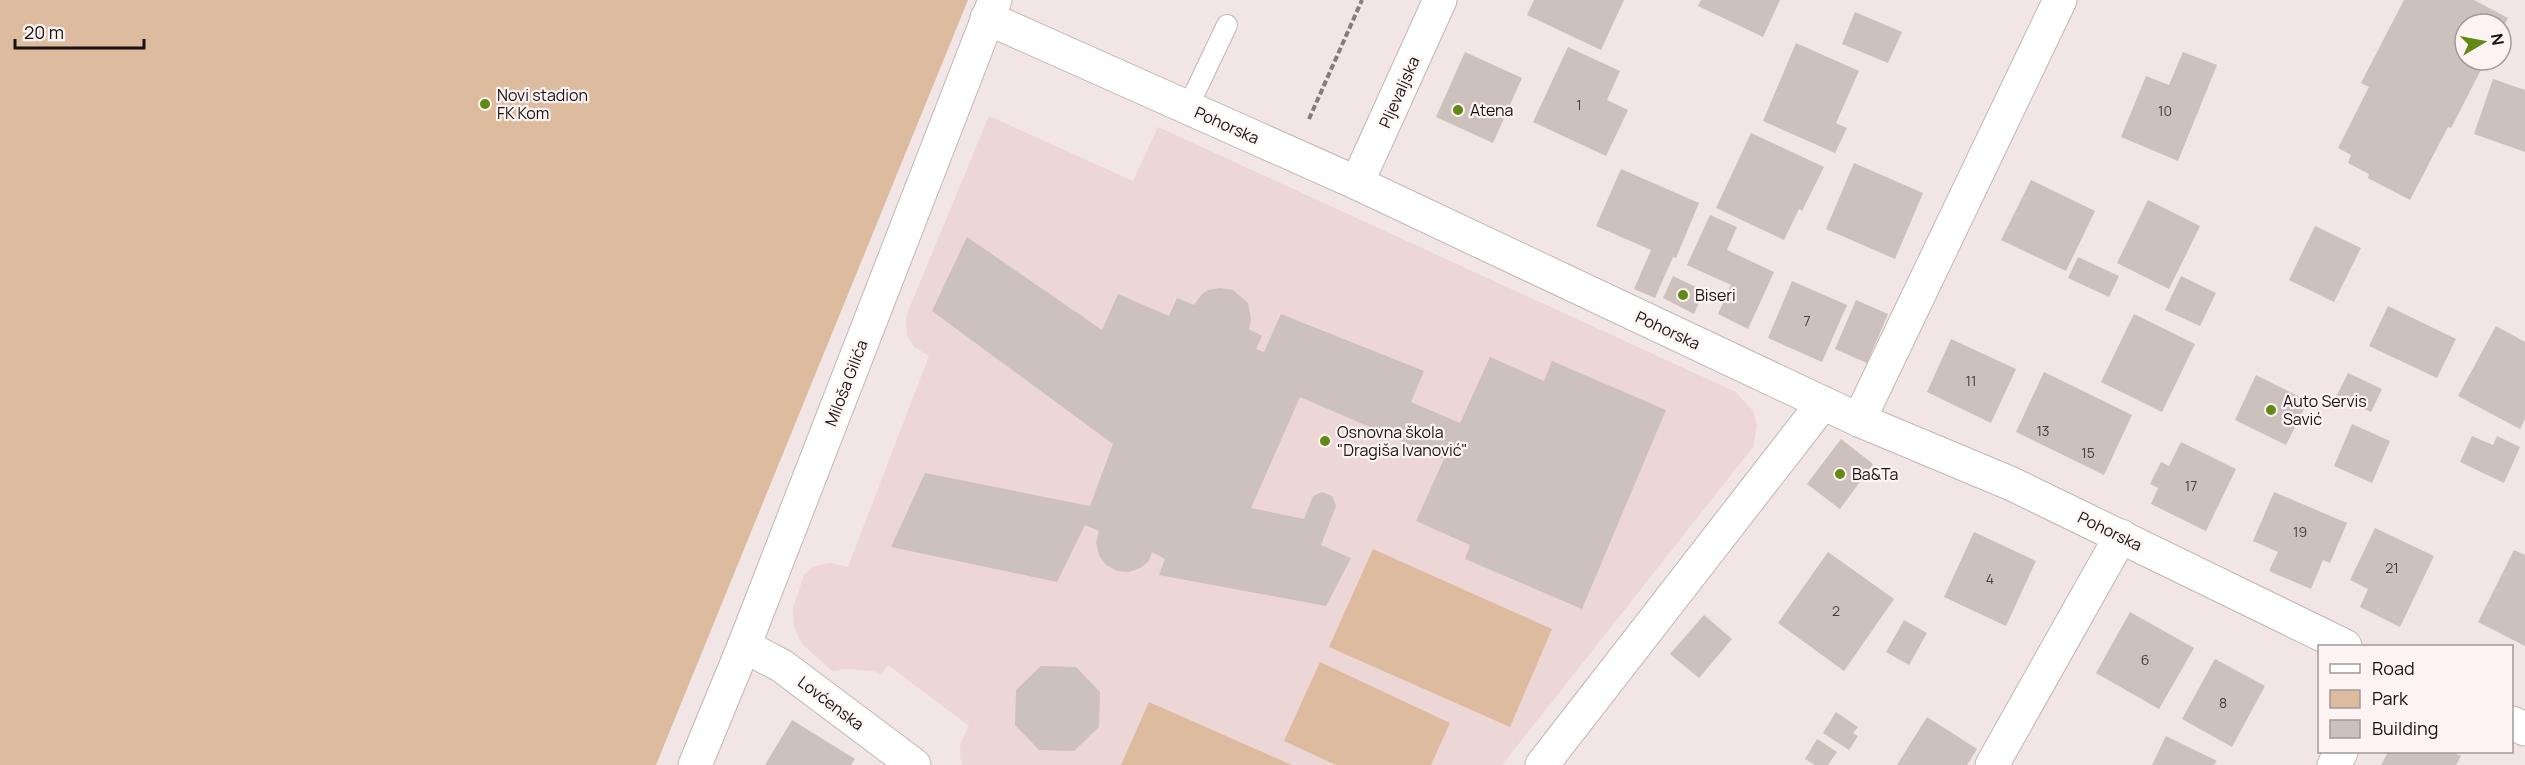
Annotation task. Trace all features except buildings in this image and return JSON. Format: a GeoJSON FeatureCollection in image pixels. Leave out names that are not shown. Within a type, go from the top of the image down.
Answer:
{"type":"FeatureCollection","features":[{"type":"Feature","properties":{"kind":"street","name":"Pljevaljska"},"geometry":{"type":"LineString","coordinates":[[1357,183],[1440,0]]}},
{"type":"Feature","properties":{"kind":"street"},"geometry":{"type":"LineString","coordinates":[[1859,420],[2060,0]]}},
{"type":"Feature","properties":{"kind":"street","name":"Pohorska"},"geometry":{"type":"LineString","coordinates":[[991,9],[1188,107],[1357,183],[1859,420],[2012,484],[2343,645]]}},
{"type":"Feature","properties":{"kind":"street","name":"Miloša Gilića"},"geometry":{"type":"LineString","coordinates":[[695,765],[744,646],[991,9]]}},
{"type":"Feature","properties":{"kind":"street"},"geometry":{"type":"LineString","coordinates":[[1542,765],[1823,403]]}},
{"type":"Feature","properties":{"kind":"street"},"geometry":{"type":"LineString","coordinates":[[1992,765],[2121,536]]}},
{"type":"Feature","properties":{"kind":"street","name":"Lovćenska"},"geometry":{"type":"LineString","coordinates":[[744,646],[782,666],[914,765]]}},
{"type":"Feature","properties":{"kind":"lane"},"geometry":{"type":"LineString","coordinates":[[1188,107],[1227,25]]}},
{"type":"Feature","properties":{"kind":"path"},"geometry":{"type":"LineString","coordinates":[[1306,125],[1362,0]]}},
{"type":"Feature","properties":{"kind":"shaded area","name":"Osnovna škola \"Dragiša Ivanović\""},"geometry":{"type":"Polygon","coordinates":[[[989,116],[1133,181],[1158,127],[1736,392],[1753,411],[1757,425],[1753,447],[1502,765],[963,765],[960,744],[969,726],[888,665],[881,675],[873,671],[845,669],[832,671],[802,644],[794,627],[793,608],[804,575],[813,567],[830,563],[848,567],[929,356],[914,347],[907,335],[908,311],[989,116]]]}},
{"type":"Feature","properties":{"kind":"green space"},"geometry":{"type":"Polygon","coordinates":[[[0,0],[968,0],[656,765],[0,765],[0,0]]]}},
{"type":"Feature","properties":{"kind":"green space"},"geometry":{"type":"Polygon","coordinates":[[[1373,549],[1552,629],[1510,727],[1329,647],[1373,549]]]}},
{"type":"Feature","properties":{"kind":"green space"},"geometry":{"type":"Polygon","coordinates":[[[1320,662],[1450,723],[1431,765],[1336,765],[1284,741],[1320,662]]]}},
{"type":"Feature","properties":{"kind":"green space"},"geometry":{"type":"Polygon","coordinates":[[[1149,702],[1292,765],[1121,765],[1149,702]]]}},
{"type":"Feature","properties":{"kind":"place","name":"Novi stadion FK Kom"},"geometry":{"type":"Point","coordinates":[485,104]}},
{"type":"Feature","properties":{"kind":"place","name":"Atena"},"geometry":{"type":"Point","coordinates":[1458,110]}},
{"type":"Feature","properties":{"kind":"place","name":"Biseri"},"geometry":{"type":"Point","coordinates":[1683,295]}},
{"type":"Feature","properties":{"kind":"place","name":"Auto Servis Savić"},"geometry":{"type":"Point","coordinates":[2271,410]}},
{"type":"Feature","properties":{"kind":"place","name":"Osnovna škola \"Dragiša Ivanović\""},"geometry":{"type":"Point","coordinates":[1325,441]}},
{"type":"Feature","properties":{"kind":"place","name":"Ba&Ta"},"geometry":{"type":"Point","coordinates":[1840,474]}}]}
